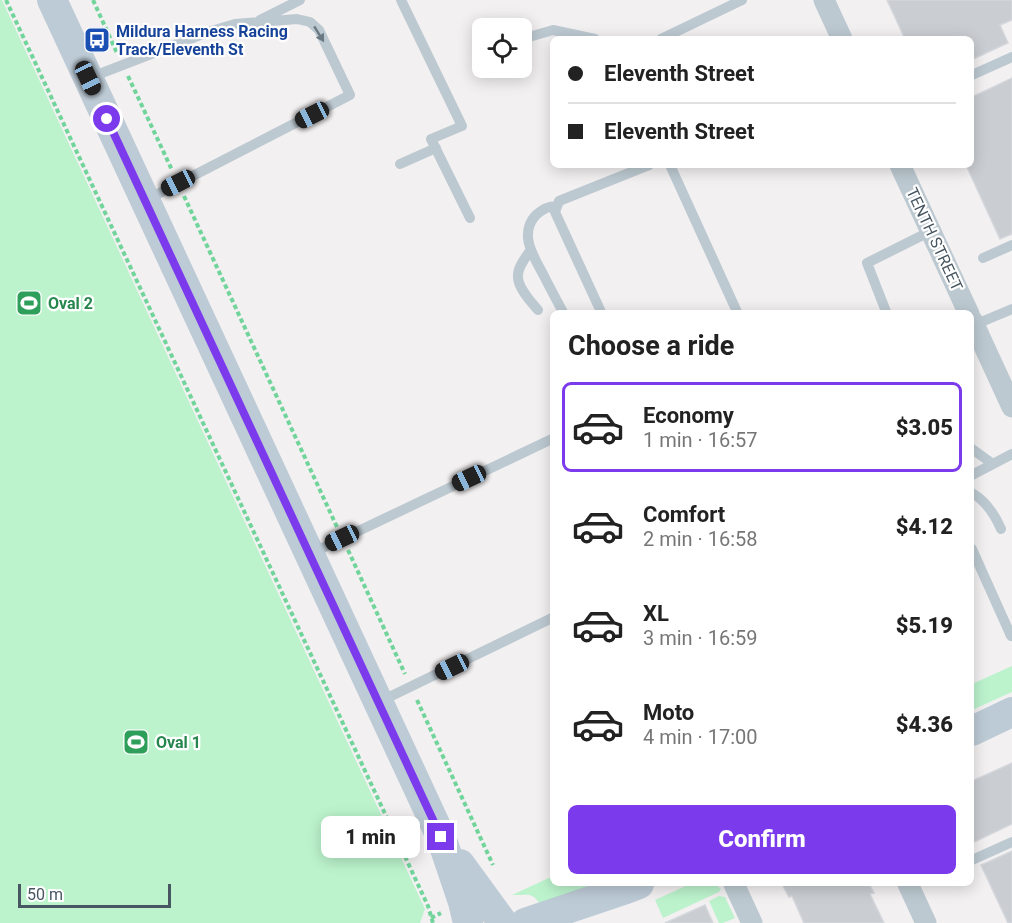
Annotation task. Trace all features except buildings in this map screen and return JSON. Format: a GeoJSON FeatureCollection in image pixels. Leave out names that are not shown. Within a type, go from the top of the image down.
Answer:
{"type":"FeatureCollection","features":[{"type":"Feature","properties":{"kind":"main road"},"geometry":{"type":"LineString","coordinates":[[52,0],[441,837],[466,913]]}},
{"type":"Feature","properties":{"kind":"main road"},"geometry":{"type":"LineString","coordinates":[[974,730],[1012,712]]}},
{"type":"Feature","properties":{"kind":"main road"},"geometry":{"type":"LineString","coordinates":[[441,837],[502,923]]}},
{"type":"Feature","properties":{"kind":"main road"},"geometry":{"type":"LineString","coordinates":[[525,923],[632,886]]}},
{"type":"Feature","properties":{"kind":"main road"},"geometry":{"type":"LineString","coordinates":[[573,923],[632,886]]}},
{"type":"Feature","properties":{"kind":"street"},"geometry":{"type":"LineString","coordinates":[[824,0],[841,36]]}},
{"type":"Feature","properties":{"kind":"street","name":"TENTH STREET"},"geometry":{"type":"LineString","coordinates":[[901,168],[964,310]]}},
{"type":"Feature","properties":{"kind":"street","name":"TENTH STREET"},"geometry":{"type":"LineString","coordinates":[[974,329],[1011,400]]}},
{"type":"Feature","properties":{"kind":"street"},"geometry":{"type":"LineString","coordinates":[[735,886],[752,923]]}},
{"type":"Feature","properties":{"kind":"street"},"geometry":{"type":"LineString","coordinates":[[913,886],[926,923]]}},
{"type":"Feature","properties":{"kind":"lane"},"geometry":{"type":"LineString","coordinates":[[255,22],[300,0]]}},
{"type":"Feature","properties":{"kind":"lane"},"geometry":{"type":"LineString","coordinates":[[401,0],[462,126],[431,139],[470,218]]}},
{"type":"Feature","properties":{"kind":"lane"},"geometry":{"type":"LineString","coordinates":[[667,36],[742,0]]}},
{"type":"Feature","properties":{"kind":"lane"},"geometry":{"type":"LineString","coordinates":[[88,78],[208,32],[235,24],[297,19],[310,22],[319,30],[350,95],[145,201]]}},
{"type":"Feature","properties":{"kind":"lane"},"geometry":{"type":"LineString","coordinates":[[532,36],[553,30],[583,36]]}},
{"type":"Feature","properties":{"kind":"lane"},"geometry":{"type":"LineString","coordinates":[[974,74],[1012,57]]}},
{"type":"Feature","properties":{"kind":"lane"},"geometry":{"type":"LineString","coordinates":[[400,164],[436,148]]}},
{"type":"Feature","properties":{"kind":"lane"},"geometry":{"type":"LineString","coordinates":[[600,310],[555,212],[559,201],[642,168]]}},
{"type":"Feature","properties":{"kind":"lane"},"geometry":{"type":"LineString","coordinates":[[671,168],[736,310]]}},
{"type":"Feature","properties":{"kind":"lane"},"geometry":{"type":"LineString","coordinates":[[557,206],[550,206],[534,218],[529,225],[527,235],[530,251],[562,310]]}},
{"type":"Feature","properties":{"kind":"lane"},"geometry":{"type":"LineString","coordinates":[[885,310],[867,263],[931,231]]}},
{"type":"Feature","properties":{"kind":"lane"},"geometry":{"type":"LineString","coordinates":[[983,258],[1012,245]]}},
{"type":"Feature","properties":{"kind":"lane"},"geometry":{"type":"LineString","coordinates":[[530,251],[521,266],[518,278],[526,296],[538,310]]}},
{"type":"Feature","properties":{"kind":"lane"},"geometry":{"type":"LineString","coordinates":[[974,315],[1012,309]]}},
{"type":"Feature","properties":{"kind":"lane"},"geometry":{"type":"LineString","coordinates":[[309,554],[550,440]]}},
{"type":"Feature","properties":{"kind":"lane"},"geometry":{"type":"LineString","coordinates":[[974,450],[993,464]]}},
{"type":"Feature","properties":{"kind":"lane"},"geometry":{"type":"LineString","coordinates":[[974,474],[1012,454]]}},
{"type":"Feature","properties":{"kind":"lane"},"geometry":{"type":"LineString","coordinates":[[974,494],[995,516],[1001,529]]}},
{"type":"Feature","properties":{"kind":"lane"},"geometry":{"type":"LineString","coordinates":[[974,553],[1011,636]]}},
{"type":"Feature","properties":{"kind":"lane"},"geometry":{"type":"LineString","coordinates":[[379,703],[550,619]]}},
{"type":"Feature","properties":{"kind":"lane"},"geometry":{"type":"LineString","coordinates":[[974,859],[1012,842]]}},
{"type":"Feature","properties":{"kind":"path"},"geometry":{"type":"LineString","coordinates":[[6,0],[428,906],[432,920],[466,913]]}},
{"type":"Feature","properties":{"kind":"path"},"geometry":{"type":"LineString","coordinates":[[93,0],[493,865]]}},
{"type":"Feature","properties":{"kind":"green space"},"geometry":{"type":"Polygon","coordinates":[[[0,0],[2,0],[425,909],[420,923],[0,923],[0,0]]]}},
{"type":"Feature","properties":{"kind":"green space"},"geometry":{"type":"Polygon","coordinates":[[[1012,666],[1012,692],[974,709],[974,683],[1012,666]]]}},
{"type":"Feature","properties":{"kind":"green space"},"geometry":{"type":"Polygon","coordinates":[[[550,877],[550,886],[592,886],[542,908],[533,896],[512,895],[550,877]]]}},
{"type":"Feature","properties":{"kind":"green space"},"geometry":{"type":"Polygon","coordinates":[[[686,886],[717,886],[721,889],[663,918],[655,900],[686,886]]]}},
{"type":"Feature","properties":{"kind":"green space"},"geometry":{"type":"Polygon","coordinates":[[[719,896],[725,897],[735,918],[723,923],[719,923],[709,901],[719,896]]]}},
{"type":"Feature","properties":{"kind":"place","name":"Mildura Harness Racing Track/Eleventh St"},"geometry":{"type":"Point","coordinates":[97,40]}},
{"type":"Feature","properties":{"kind":"place","name":"Oval 2"},"geometry":{"type":"Point","coordinates":[29,303]}},
{"type":"Feature","properties":{"kind":"place","name":"Oval 1"},"geometry":{"type":"Point","coordinates":[136,742]}},
{"type":"Feature","properties":{"kind":"route"},"geometry":{"type":"LineString","coordinates":[[107,119],[441,837]]}}]}
